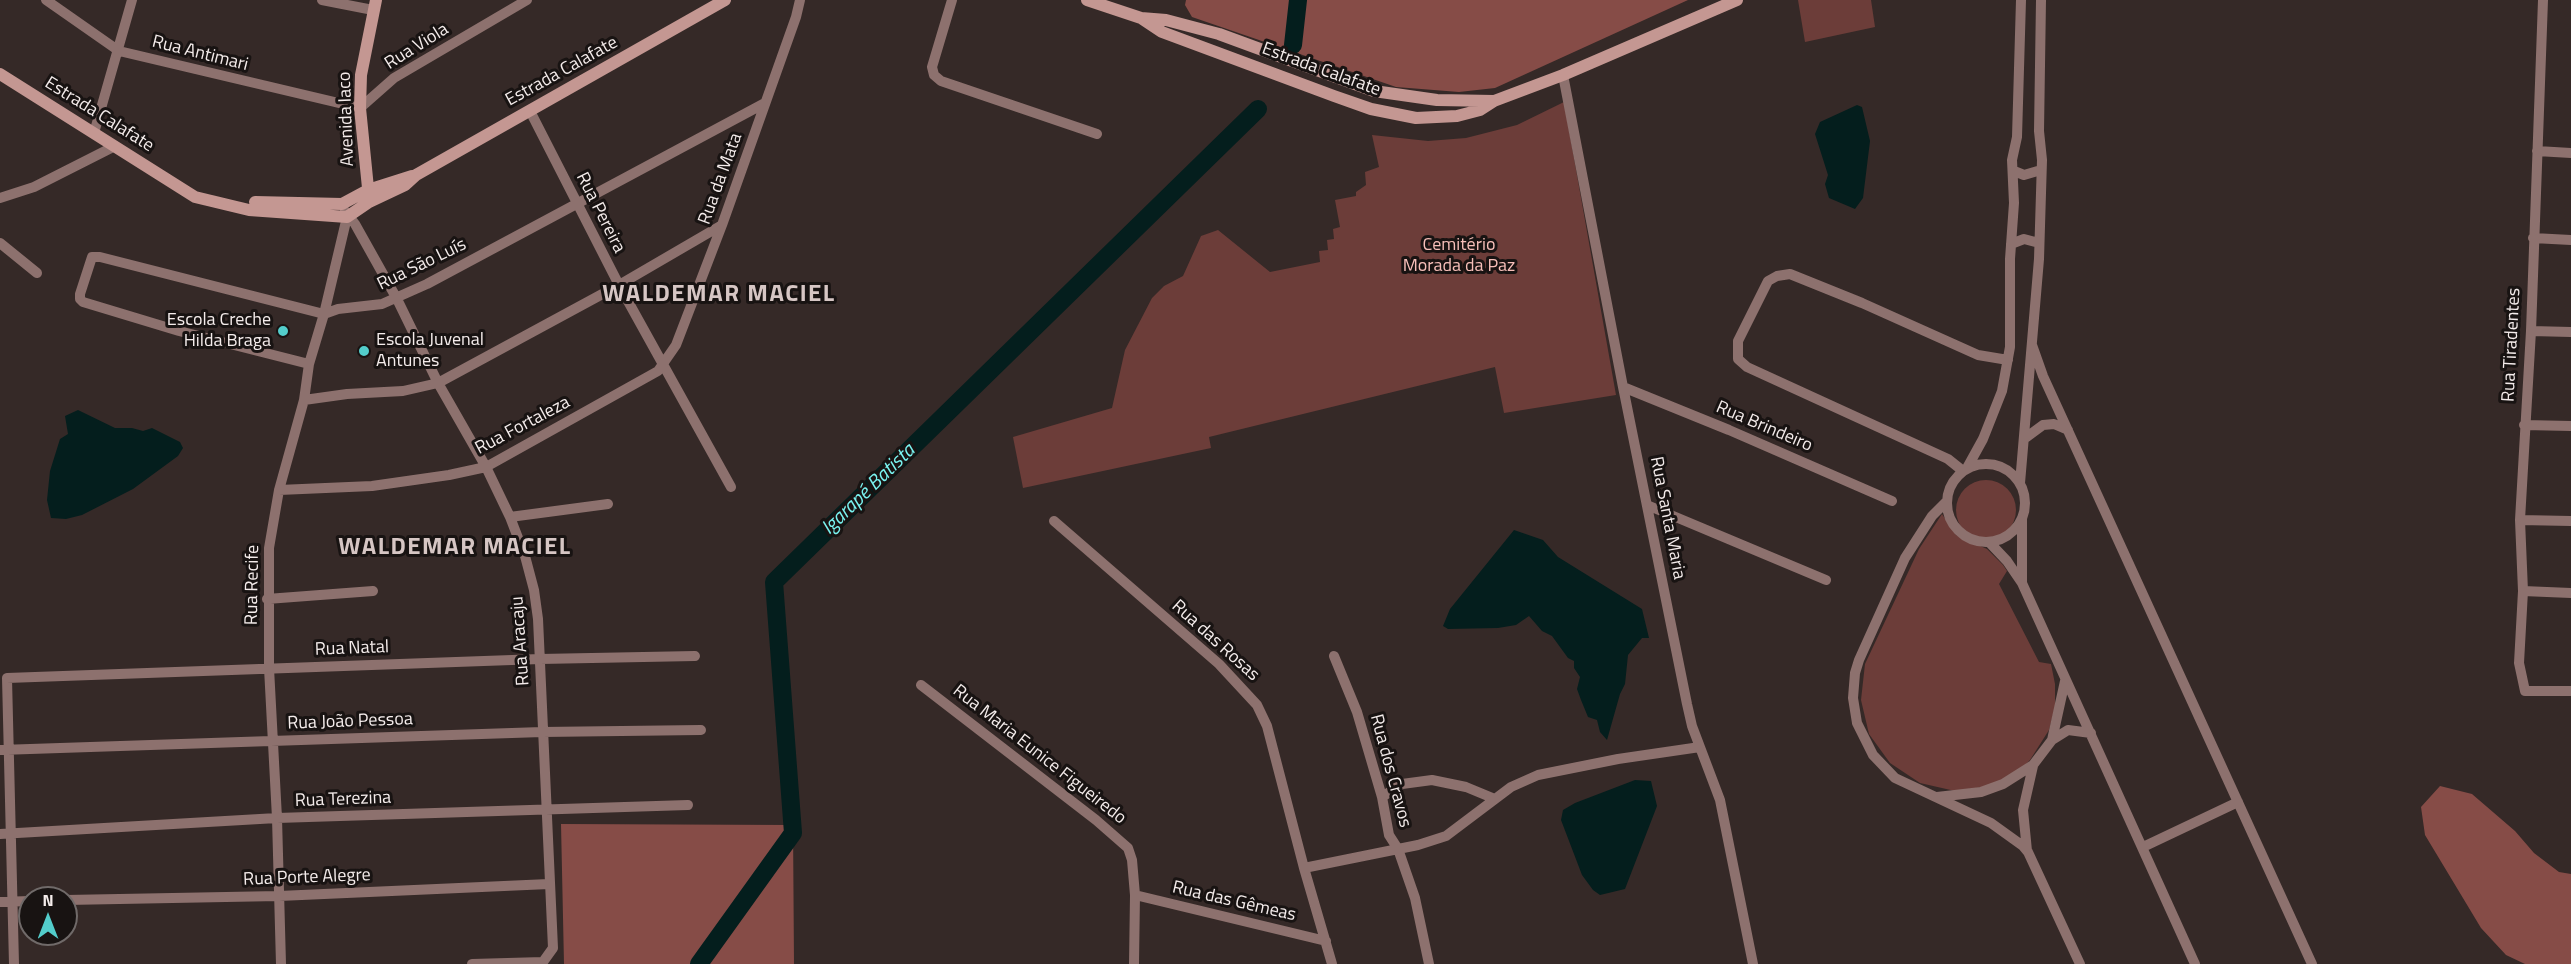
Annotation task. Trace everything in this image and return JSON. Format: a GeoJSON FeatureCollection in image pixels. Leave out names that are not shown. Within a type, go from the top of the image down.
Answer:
{"type":"FeatureCollection","features":[{"type":"Feature","properties":{"kind":"street","name":"Rua Antimari"},"geometry":{"type":"LineString","coordinates":[[46,0],[119,51],[360,108]]}},
{"type":"Feature","properties":{"kind":"street"},"geometry":{"type":"LineString","coordinates":[[94,134],[132,0]]}},
{"type":"Feature","properties":{"kind":"street"},"geometry":{"type":"LineString","coordinates":[[322,0],[374,5]]}},
{"type":"Feature","properties":{"kind":"street","name":"Rua Viola"},"geometry":{"type":"LineString","coordinates":[[360,108],[394,78],[527,0]]}},
{"type":"Feature","properties":{"kind":"street","name":"Estrada Calafate"},"geometry":{"type":"LineString","coordinates":[[177,188],[255,202],[342,204],[368,196],[416,175],[530,111],[706,5],[726,0]]}},
{"type":"Feature","properties":{"kind":"street","name":"Rua da Mata"},"geometry":{"type":"LineString","coordinates":[[662,365],[676,345],[722,225],[800,0]]}},
{"type":"Feature","properties":{"kind":"street"},"geometry":{"type":"LineString","coordinates":[[952,0],[932,68],[934,75],[941,81],[1097,134]]}},
{"type":"Feature","properties":{"kind":"street","name":"Estrada Calafate"},"geometry":{"type":"LineString","coordinates":[[1087,0],[1141,18],[1166,20],[1219,34],[1384,93],[1437,100],[1494,101]]}},
{"type":"Feature","properties":{"kind":"street","name":"Estrada Calafate"},"geometry":{"type":"LineString","coordinates":[[1141,18],[1162,32],[1371,110],[1416,118],[1470,114],[1494,101],[1563,75],[1737,0]]}},
{"type":"Feature","properties":{"kind":"street"},"geometry":{"type":"LineString","coordinates":[[2021,0],[2018,131],[2013,154],[2014,203],[2008,360],[2002,391],[1995,410],[1965,470],[1951,484],[1947,501],[1952,522],[1961,533],[1974,540],[1989,542],[2009,534],[2022,518]]}},
{"type":"Feature","properties":{"kind":"street"},"geometry":{"type":"LineString","coordinates":[[2020,483],[2039,243],[2041,0]]}},
{"type":"Feature","properties":{"kind":"street","name":"Rua Tiradentes"},"geometry":{"type":"LineString","coordinates":[[2542,0],[2531,330],[2520,520],[2523,591],[2519,663],[2524,690],[2571,691]]}},
{"type":"Feature","properties":{"kind":"street","name":"Avenida Iaco"},"geometry":{"type":"LineString","coordinates":[[368,196],[360,108],[361,75],[374,5]]}},
{"type":"Feature","properties":{"kind":"street","name":"Estrada Calafate"},"geometry":{"type":"LineString","coordinates":[[0,74],[116,146],[177,188],[205,201],[236,208],[347,217],[368,196]]}},
{"type":"Feature","properties":{"kind":"street","name":"Rua Santa Maria"},"geometry":{"type":"LineString","coordinates":[[1563,75],[1687,704],[1720,800],[1753,964]]}},
{"type":"Feature","properties":{"kind":"street","name":"Rua São Luís"},"geometry":{"type":"LineString","coordinates":[[309,364],[179,332],[99,307],[80,298],[92,257],[100,256],[324,314],[338,309],[382,304],[765,103]]}},
{"type":"Feature","properties":{"kind":"street","name":"Rua Pereira"},"geometry":{"type":"LineString","coordinates":[[530,111],[619,285],[732,487]]}},
{"type":"Feature","properties":{"kind":"street"},"geometry":{"type":"LineString","coordinates":[[0,198],[34,188],[116,146]]}},
{"type":"Feature","properties":{"kind":"street"},"geometry":{"type":"LineString","coordinates":[[2537,151],[2571,153]]}},
{"type":"Feature","properties":{"kind":"street"},"geometry":{"type":"LineString","coordinates":[[2013,171],[2024,175],[2041,170]]}},
{"type":"Feature","properties":{"kind":"street","name":"Rua Aracaju"},"geometry":{"type":"LineString","coordinates":[[342,204],[347,217],[356,224],[397,298],[438,383],[486,467],[525,556],[534,590],[540,659],[553,948],[543,962],[472,964]]}},
{"type":"Feature","properties":{"kind":"street","name":"Rua Recife"},"geometry":{"type":"LineString","coordinates":[[281,964],[278,818],[267,599],[269,548],[279,490],[304,400],[309,364],[324,314],[347,217]]}},
{"type":"Feature","properties":{"kind":"street"},"geometry":{"type":"LineString","coordinates":[[304,400],[403,390],[438,383],[619,285],[722,225]]}},
{"type":"Feature","properties":{"kind":"street"},"geometry":{"type":"LineString","coordinates":[[2011,244],[2024,238],[2039,243]]}},
{"type":"Feature","properties":{"kind":"street"},"geometry":{"type":"LineString","coordinates":[[2533,238],[2571,240]]}},
{"type":"Feature","properties":{"kind":"street"},"geometry":{"type":"LineString","coordinates":[[0,243],[37,273]]}},
{"type":"Feature","properties":{"kind":"street"},"geometry":{"type":"LineString","coordinates":[[1965,470],[1948,459],[1746,367],[1738,359],[1738,341],[1765,286],[1772,278],[1790,274],[1978,354],[2008,360]]}},
{"type":"Feature","properties":{"kind":"street"},"geometry":{"type":"LineString","coordinates":[[2531,330],[2571,332]]}},
{"type":"Feature","properties":{"kind":"street"},"geometry":{"type":"LineString","coordinates":[[2032,345],[2043,376],[2312,964]]}},
{"type":"Feature","properties":{"kind":"street","name":"Rua Fortaleza"},"geometry":{"type":"LineString","coordinates":[[279,490],[372,486],[449,475],[486,467],[658,371],[662,365]]}},
{"type":"Feature","properties":{"kind":"street","name":"Rua Brindeiro"},"geometry":{"type":"LineString","coordinates":[[1623,387],[1892,501]]}},
{"type":"Feature","properties":{"kind":"street"},"geometry":{"type":"LineString","coordinates":[[2024,439],[2043,425],[2054,424],[2068,430]]}},
{"type":"Feature","properties":{"kind":"street"},"geometry":{"type":"LineString","coordinates":[[2524,425],[2571,426]]}},
{"type":"Feature","properties":{"kind":"street"},"geometry":{"type":"LineString","coordinates":[[1965,470],[1984,464],[2001,466],[2015,476],[2020,483],[2025,497],[2022,518],[2022,584]]}},
{"type":"Feature","properties":{"kind":"street"},"geometry":{"type":"LineString","coordinates":[[1947,501],[1932,516],[1905,558],[1858,660],[1853,684],[1857,723],[1873,754],[1895,778],[2005,831],[2028,852]]}},
{"type":"Feature","properties":{"kind":"street"},"geometry":{"type":"LineString","coordinates":[[510,518],[608,504]]}},
{"type":"Feature","properties":{"kind":"street"},"geometry":{"type":"LineString","coordinates":[[1647,505],[1826,580]]}},
{"type":"Feature","properties":{"kind":"street","name":"Rua das Rosas"},"geometry":{"type":"LineString","coordinates":[[1054,520],[1219,664],[1257,705],[1267,726],[1332,964]]}},
{"type":"Feature","properties":{"kind":"street"},"geometry":{"type":"LineString","coordinates":[[2520,520],[2571,522]]}},
{"type":"Feature","properties":{"kind":"street"},"geometry":{"type":"LineString","coordinates":[[1989,542],[2007,561],[2022,584],[2195,964]]}},
{"type":"Feature","properties":{"kind":"street"},"geometry":{"type":"LineString","coordinates":[[267,599],[374,591]]}},
{"type":"Feature","properties":{"kind":"street"},"geometry":{"type":"LineString","coordinates":[[2523,591],[2571,593]]}},
{"type":"Feature","properties":{"kind":"street","name":"Rua Natal"},"geometry":{"type":"LineString","coordinates":[[4,750],[6,682],[10,678],[540,659],[695,656]]}},
{"type":"Feature","properties":{"kind":"street","name":"Rua dos Cravos"},"geometry":{"type":"LineString","coordinates":[[1334,656],[1357,712],[1382,797],[1389,835],[1398,849],[1415,898],[1429,964]]}},
{"type":"Feature","properties":{"kind":"street"},"geometry":{"type":"LineString","coordinates":[[2052,740],[2065,681]]}},
{"type":"Feature","properties":{"kind":"street","name":"Rua Maria Eunice Figueiredo"},"geometry":{"type":"LineString","coordinates":[[921,684],[1124,842],[1131,854],[1135,895],[1134,964]]}},
{"type":"Feature","properties":{"kind":"street","name":"Rua João Pessoa"},"geometry":{"type":"LineString","coordinates":[[4,750],[542,732],[701,730]]}},
{"type":"Feature","properties":{"kind":"street"},"geometry":{"type":"LineString","coordinates":[[1937,797],[1981,792],[2003,784],[2033,765],[2052,740],[2068,730],[2091,733]]}},
{"type":"Feature","properties":{"kind":"street"},"geometry":{"type":"LineString","coordinates":[[1304,868],[1398,849],[1446,836],[1511,786],[1550,772],[1700,747]]}},
{"type":"Feature","properties":{"kind":"street"},"geometry":{"type":"LineString","coordinates":[[4,750],[5,833],[12,901],[14,964]]}},
{"type":"Feature","properties":{"kind":"street"},"geometry":{"type":"LineString","coordinates":[[2033,765],[2023,810],[2028,852],[2080,964]]}},
{"type":"Feature","properties":{"kind":"street"},"geometry":{"type":"LineString","coordinates":[[1382,797],[1401,784],[1432,780],[1466,787],[1495,799]]}},
{"type":"Feature","properties":{"kind":"street"},"geometry":{"type":"LineString","coordinates":[[2143,847],[2238,802]]}},
{"type":"Feature","properties":{"kind":"street","name":"Rua Terezina"},"geometry":{"type":"LineString","coordinates":[[5,833],[278,818],[688,805]]}},
{"type":"Feature","properties":{"kind":"street","name":"Rua Porte Alegre"},"geometry":{"type":"LineString","coordinates":[[78,900],[279,896],[549,884]]}},
{"type":"Feature","properties":{"kind":"street","name":"Rua das Gêmeas"},"geometry":{"type":"LineString","coordinates":[[1135,895],[1326,941]]}},
{"type":"Feature","properties":{"kind":"street"},"geometry":{"type":"LineString","coordinates":[[0,902],[18,901]]}},
{"type":"Feature","properties":{"kind":"green space"},"geometry":{"type":"Polygon","coordinates":[[[1798,0],[1871,0],[1875,27],[1805,42],[1798,0]]]}},
{"type":"Feature","properties":{"kind":"green space","name":"Cemitério Morada da Paz"},"geometry":{"type":"Polygon","coordinates":[[[1564,102],[1616,395],[1504,413],[1495,367],[1209,437],[1211,448],[1023,488],[1013,437],[1112,408],[1125,350],[1152,298],[1164,286],[1183,276],[1201,236],[1218,230],[1270,272],[1320,262],[1319,251],[1328,250],[1327,240],[1334,239],[1333,229],[1340,227],[1335,200],[1356,196],[1356,192],[1366,185],[1365,172],[1379,167],[1372,135],[1428,141],[1466,138],[1517,125],[1564,102]]]}},
{"type":"Feature","properties":{"kind":"green space"},"geometry":{"type":"Polygon","coordinates":[[[1980,480],[1992,480],[2003,485],[2011,493],[2016,510],[2014,522],[2003,535],[1992,540],[1980,540],[1969,535],[1961,527],[1956,516],[1956,504],[1961,493],[1969,485],[1980,480]]]}},
{"type":"Feature","properties":{"kind":"green space"},"geometry":{"type":"Polygon","coordinates":[[[1942,514],[1956,535],[1987,549],[2007,571],[1999,584],[2039,662],[2051,664],[2055,684],[2055,707],[2049,730],[2030,760],[2021,769],[1990,786],[1955,791],[1920,783],[1890,763],[1869,734],[1861,700],[1865,664],[1919,549],[1942,514]]]}},
{"type":"Feature","properties":{"kind":"shaded area"},"geometry":{"type":"Polygon","coordinates":[[[1186,0],[1688,0],[1495,88],[1459,92],[1396,87],[1192,17],[1185,5],[1186,0]]]}},
{"type":"Feature","properties":{"kind":"shaded area"},"geometry":{"type":"Polygon","coordinates":[[[2440,786],[2472,794],[2515,831],[2534,853],[2559,872],[2571,874],[2571,964],[2525,964],[2506,955],[2481,928],[2425,835],[2421,807],[2440,786]]]}},
{"type":"Feature","properties":{"kind":"shaded area"},"geometry":{"type":"Polygon","coordinates":[[[561,824],[793,825],[794,964],[564,964],[561,824]]]}},
{"type":"Feature","properties":{"kind":"water"},"geometry":{"type":"Polygon","coordinates":[[[1857,105],[1862,107],[1870,141],[1863,198],[1855,209],[1829,198],[1825,184],[1828,175],[1815,134],[1820,122],[1857,105]]]}},
{"type":"Feature","properties":{"kind":"water"},"geometry":{"type":"Polygon","coordinates":[[[78,410],[115,428],[132,428],[143,431],[152,428],[180,442],[183,448],[178,456],[133,489],[82,515],[66,519],[51,518],[47,500],[50,471],[60,439],[68,434],[65,416],[78,410]]]}},
{"type":"Feature","properties":{"kind":"water"},"geometry":{"type":"Polygon","coordinates":[[[1514,530],[1543,540],[1558,557],[1642,609],[1649,638],[1642,638],[1628,655],[1625,684],[1607,740],[1600,732],[1597,720],[1588,717],[1577,689],[1580,677],[1574,668],[1574,661],[1568,658],[1552,636],[1542,631],[1529,616],[1516,625],[1498,628],[1448,629],[1443,626],[1450,609],[1514,530]]]}},
{"type":"Feature","properties":{"kind":"water"},"geometry":{"type":"Polygon","coordinates":[[[1635,780],[1651,781],[1657,806],[1625,889],[1600,895],[1593,890],[1582,875],[1561,820],[1563,810],[1575,803],[1635,780]]]}},
{"type":"Feature","properties":{"kind":"waterway","name":"Igarapé Batista"},"geometry":{"type":"LineString","coordinates":[[1293,45],[1298,0]]}},
{"type":"Feature","properties":{"kind":"waterway","name":"Igarapé Batista"},"geometry":{"type":"LineString","coordinates":[[699,964],[793,833],[774,582],[1258,109]]}},
{"type":"Feature","properties":{"kind":"place","name":"Escola Creche Hilda Braga"},"geometry":{"type":"Point","coordinates":[283,331]}},
{"type":"Feature","properties":{"kind":"place","name":"Escola Juvenal Antunes"},"geometry":{"type":"Point","coordinates":[364,351]}},
{"type":"Feature","properties":{"kind":"district","name":"WALDEMAR MACIEL"},"geometry":{"type":"Point","coordinates":[719,295]}},
{"type":"Feature","properties":{"kind":"district","name":"WALDEMAR MACIEL"},"geometry":{"type":"Point","coordinates":[455,548]}}]}
